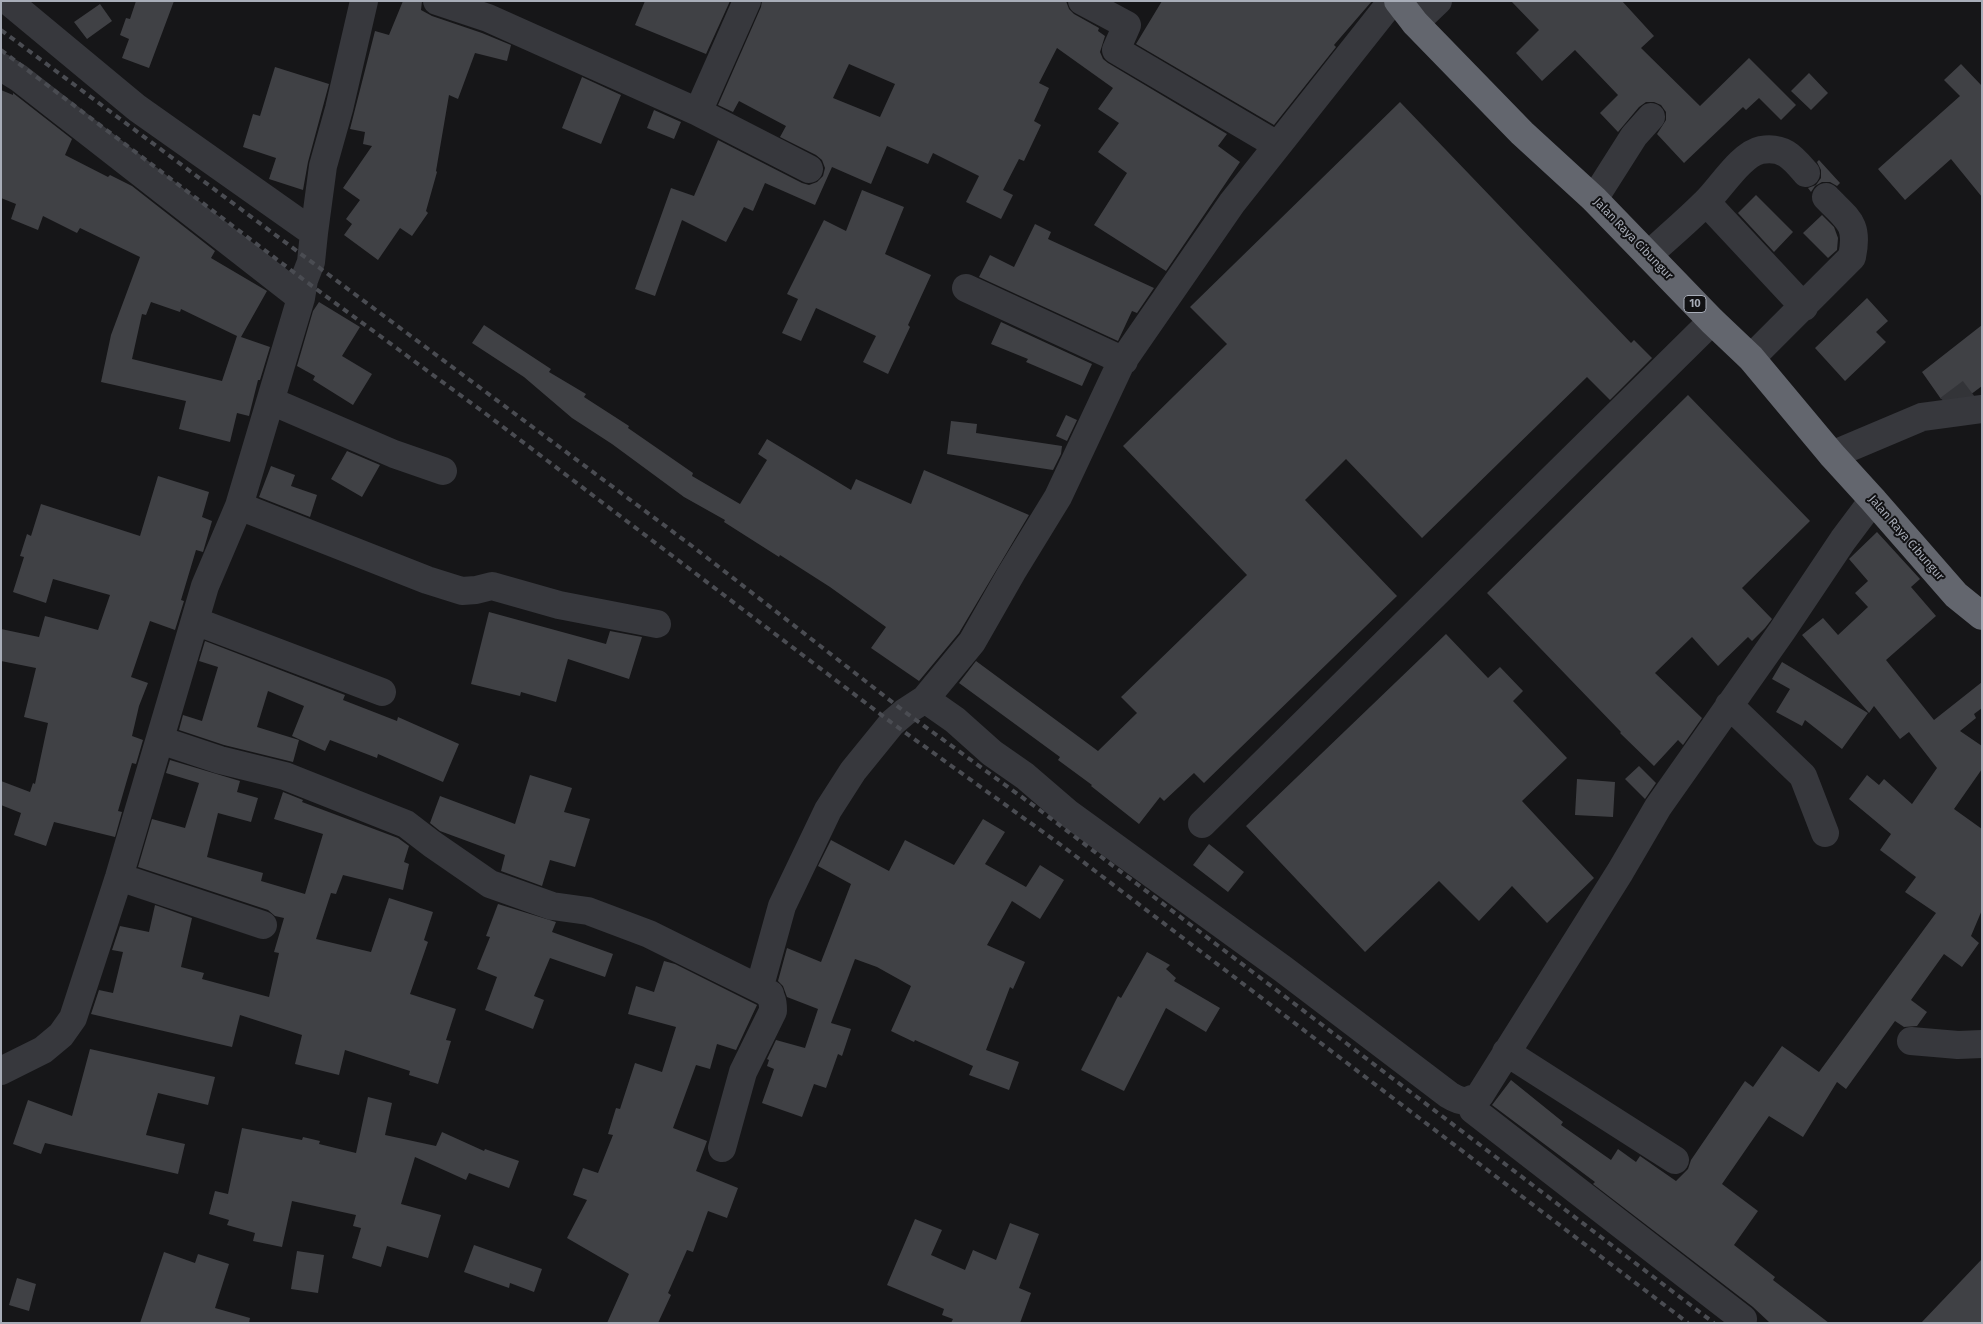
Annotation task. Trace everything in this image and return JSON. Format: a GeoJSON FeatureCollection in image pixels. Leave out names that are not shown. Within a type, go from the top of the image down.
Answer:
{"type":"FeatureCollection","features":[{"type":"Feature","properties":{"kind":"highway","name":"Jalan Raya Cibungur"},"geometry":{"type":"LineString","coordinates":[[1398,1],[1415,23],[1522,133],[1594,199],[1712,321],[1751,358],[1832,455],[1956,595],[1982,616]]}},
{"type":"Feature","properties":{"kind":"street"},"geometry":{"type":"LineString","coordinates":[[8,1],[137,108],[314,233]]}},
{"type":"Feature","properties":{"kind":"street"},"geometry":{"type":"LineString","coordinates":[[1,1071],[43,1050],[61,1035],[74,1018],[120,877],[205,586],[239,506],[301,298],[304,280],[311,262],[324,166],[364,1]]}},
{"type":"Feature","properties":{"kind":"street"},"geometry":{"type":"LineString","coordinates":[[437,1],[488,18],[698,112],[809,169]]}},
{"type":"Feature","properties":{"kind":"street"},"geometry":{"type":"LineString","coordinates":[[698,112],[747,1]]}},
{"type":"Feature","properties":{"kind":"street"},"geometry":{"type":"LineString","coordinates":[[1082,1],[1128,25],[1116,50],[1277,145]]}},
{"type":"Feature","properties":{"kind":"street"},"geometry":{"type":"LineString","coordinates":[[722,1148],[743,1072],[773,1011],[773,1001],[770,994],[763,990],[761,982],[782,906],[828,810],[853,771],[892,723],[925,699],[972,642],[1058,497],[1124,361],[1232,203],[1392,1]]}},
{"type":"Feature","properties":{"kind":"street"},"geometry":{"type":"LineString","coordinates":[[1415,23],[1438,1]]}},
{"type":"Feature","properties":{"kind":"street"},"geometry":{"type":"LineString","coordinates":[[1,67],[19,78],[301,298]]}},
{"type":"Feature","properties":{"kind":"street"},"geometry":{"type":"LineString","coordinates":[[1594,199],[1634,136],[1651,117]]}},
{"type":"Feature","properties":{"kind":"street"},"geometry":{"type":"LineString","coordinates":[[1648,255],[1706,202],[1747,158],[1756,152],[1763,150],[1789,153],[1806,173]]}},
{"type":"Feature","properties":{"kind":"street"},"geometry":{"type":"LineString","coordinates":[[1751,358],[1852,258],[1856,235],[1851,223],[1826,197]]}},
{"type":"Feature","properties":{"kind":"street"},"geometry":{"type":"LineString","coordinates":[[1706,202],[1804,307]]}},
{"type":"Feature","properties":{"kind":"street"},"geometry":{"type":"LineString","coordinates":[[966,288],[1124,361]]}},
{"type":"Feature","properties":{"kind":"street"},"geometry":{"type":"LineString","coordinates":[[1202,824],[1712,321]]}},
{"type":"Feature","properties":{"kind":"street"},"geometry":{"type":"LineString","coordinates":[[271,401],[394,454],[443,471]]}},
{"type":"Feature","properties":{"kind":"street"},"geometry":{"type":"LineString","coordinates":[[1832,455],[1922,416],[1944,411],[1982,409]]}},
{"type":"Feature","properties":{"kind":"street"},"geometry":{"type":"LineString","coordinates":[[925,699],[955,720],[992,753],[1025,776],[1068,813],[1283,969],[1449,1095],[1457,1100],[1472,1100],[1480,1094],[1620,872],[1658,807],[1842,540],[1873,500]]}},
{"type":"Feature","properties":{"kind":"street"},"geometry":{"type":"LineString","coordinates":[[239,506],[427,580],[462,591],[492,586],[559,605],[657,624]]}},
{"type":"Feature","properties":{"kind":"street"},"geometry":{"type":"LineString","coordinates":[[195,621],[382,692]]}},
{"type":"Feature","properties":{"kind":"street"},"geometry":{"type":"LineString","coordinates":[[1729,706],[1803,776],[1824,833]]}},
{"type":"Feature","properties":{"kind":"street"},"geometry":{"type":"LineString","coordinates":[[160,740],[220,760],[285,776],[406,824],[490,884],[552,906],[588,911],[649,934],[770,994]]}},
{"type":"Feature","properties":{"kind":"street"},"geometry":{"type":"LineString","coordinates":[[120,877],[263,925]]}},
{"type":"Feature","properties":{"kind":"street"},"geometry":{"type":"LineString","coordinates":[[1911,1041],[1958,1045],[1982,1044]]}},
{"type":"Feature","properties":{"kind":"street"},"geometry":{"type":"LineString","coordinates":[[1506,1052],[1675,1160]]}},
{"type":"Feature","properties":{"kind":"street"},"geometry":{"type":"LineString","coordinates":[[1472,1100],[1473,1110],[1743,1319]]}},
{"type":"Feature","properties":{"kind":"building"},"geometry":{"type":"Polygon","coordinates":[[[136,1],[174,1],[149,68],[122,58],[129,39],[120,35],[126,18],[130,19],[136,1]]]}},
{"type":"Feature","properties":{"kind":"building"},"geometry":{"type":"Polygon","coordinates":[[[403,1],[422,1],[421,10],[432,16],[511,45],[507,61],[475,53],[458,99],[449,95],[437,172],[426,211],[428,213],[412,236],[400,228],[378,260],[344,235],[352,224],[346,219],[360,200],[343,188],[372,146],[363,144],[365,132],[350,129],[375,31],[389,35],[403,1]]]}},
{"type":"Feature","properties":{"kind":"building"},"geometry":{"type":"Polygon","coordinates":[[[645,1],[730,1],[706,54],[635,25],[645,1]]]}},
{"type":"Feature","properties":{"kind":"building"},"geometry":{"type":"Polygon","coordinates":[[[762,1],[1066,1],[1069,9],[1074,14],[1099,28],[1098,31],[1105,36],[1100,52],[1103,59],[1227,134],[1218,146],[1240,162],[1166,271],[1094,225],[1127,173],[1098,152],[1119,123],[1098,109],[1113,88],[1057,48],[1039,83],[1049,88],[1034,121],[1041,125],[1024,161],[1019,159],[1003,190],[1013,195],[1001,219],[966,202],[979,176],[933,153],[928,164],[887,146],[871,184],[832,167],[815,205],[765,183],[753,211],[744,207],[726,242],[682,220],[655,296],[635,289],[671,188],[694,196],[718,140],[802,183],[809,185],[817,182],[823,176],[825,168],[822,160],[816,155],[780,137],[786,126],[739,101],[733,112],[718,105],[762,1]],[[849,64],[833,98],[880,117],[895,84],[849,64]]]}},
{"type":"Feature","properties":{"kind":"building"},"geometry":{"type":"Polygon","coordinates":[[[1162,1],[1372,1],[1334,45],[1336,47],[1274,125],[1136,44],[1162,1]]]}},
{"type":"Feature","properties":{"kind":"building"},"geometry":{"type":"Polygon","coordinates":[[[1511,1],[1622,1],[1654,36],[1641,48],[1700,106],[1749,58],[1796,105],[1781,120],[1759,98],[1746,110],[1743,107],[1684,163],[1657,134],[1666,120],[1666,112],[1661,105],[1654,102],[1646,102],[1639,107],[1618,132],[1600,113],[1618,95],[1575,50],[1542,81],[1516,53],[1539,30],[1511,1]]]}},
{"type":"Feature","properties":{"kind":"building"},"geometry":{"type":"Polygon","coordinates":[[[100,4],[112,21],[87,39],[74,22],[100,4]]]}},
{"type":"Feature","properties":{"kind":"building"},"geometry":{"type":"Polygon","coordinates":[[[1961,64],[1982,86],[1982,197],[1951,159],[1905,200],[1878,169],[1960,96],[1944,80],[1961,64]]]}},
{"type":"Feature","properties":{"kind":"building"},"geometry":{"type":"Polygon","coordinates":[[[275,67],[329,84],[308,162],[303,190],[269,179],[276,158],[243,147],[253,114],[260,116],[275,67]]]}},
{"type":"Feature","properties":{"kind":"building"},"geometry":{"type":"Polygon","coordinates":[[[1809,73],[1828,93],[1811,110],[1791,91],[1809,73]]]}},
{"type":"Feature","properties":{"kind":"building"},"geometry":{"type":"Polygon","coordinates":[[[582,77],[621,95],[601,144],[562,128],[582,77]]]}},
{"type":"Feature","properties":{"kind":"building"},"geometry":{"type":"Polygon","coordinates":[[[1,90],[13,95],[13,93],[72,139],[65,155],[108,177],[110,175],[132,186],[215,251],[211,258],[267,291],[241,337],[270,347],[260,380],[258,380],[249,416],[237,413],[230,442],[179,429],[186,401],[101,382],[111,335],[140,257],[80,228],[77,233],[43,216],[38,230],[11,219],[16,204],[1,198],[1,90]],[[151,302],[146,315],[142,314],[132,359],[222,381],[237,336],[181,309],[180,312],[151,302]]]}},
{"type":"Feature","properties":{"kind":"building"},"geometry":{"type":"Polygon","coordinates":[[[1400,102],[1631,343],[1634,340],[1652,358],[1610,400],[1587,377],[1422,538],[1346,459],[1305,500],[1397,596],[1204,783],[1194,773],[1164,801],[1160,797],[1139,824],[1058,760],[1060,757],[959,683],[976,661],[1098,751],[1137,713],[1121,697],[1247,575],[1123,446],[1227,344],[1190,307],[1400,102]]]}},
{"type":"Feature","properties":{"kind":"building"},"geometry":{"type":"Polygon","coordinates":[[[654,110],[681,122],[674,139],[647,128],[654,110]]]}},
{"type":"Feature","properties":{"kind":"building"},"geometry":{"type":"Polygon","coordinates":[[[1819,160],[1840,183],[1837,186],[1830,182],[1822,182],[1815,186],[1811,192],[1808,188],[1816,185],[1821,178],[1821,170],[1817,162],[1819,160]]]}},
{"type":"Feature","properties":{"kind":"building"},"geometry":{"type":"Polygon","coordinates":[[[862,190],[904,207],[885,254],[931,275],[888,374],[863,362],[876,336],[816,308],[801,341],[782,333],[798,299],[787,294],[824,220],[846,231],[862,190]]]}},
{"type":"Feature","properties":{"kind":"building"},"geometry":{"type":"Polygon","coordinates":[[[1756,195],[1793,232],[1774,252],[1738,213],[1756,195]]]}},
{"type":"Feature","properties":{"kind":"building"},"geometry":{"type":"Polygon","coordinates":[[[1822,215],[1834,227],[1838,238],[1837,250],[1828,258],[1803,233],[1822,215]]]}},
{"type":"Feature","properties":{"kind":"building"},"geometry":{"type":"Polygon","coordinates":[[[1035,224],[1051,232],[1048,239],[1154,288],[1137,313],[1132,311],[1118,341],[979,277],[990,255],[1014,267],[1035,224]]]}},
{"type":"Feature","properties":{"kind":"building"},"geometry":{"type":"Polygon","coordinates":[[[1867,298],[1888,321],[1876,332],[1886,342],[1845,381],[1815,348],[1867,298]]]}},
{"type":"Feature","properties":{"kind":"building"},"geometry":{"type":"Polygon","coordinates":[[[319,302],[360,327],[342,356],[372,374],[353,405],[313,380],[315,376],[297,366],[313,311],[319,302]]]}},
{"type":"Feature","properties":{"kind":"building"},"geometry":{"type":"Polygon","coordinates":[[[1001,322],[1092,364],[1082,386],[1026,362],[1028,359],[991,344],[1001,322]]]}},
{"type":"Feature","properties":{"kind":"building"},"geometry":{"type":"Polygon","coordinates":[[[484,325],[551,369],[549,372],[586,394],[584,397],[629,426],[628,428],[693,473],[692,476],[740,504],[767,460],[758,454],[767,439],[851,490],[856,479],[911,504],[924,470],[1029,515],[959,633],[919,681],[871,648],[886,627],[830,587],[724,522],[725,520],[684,497],[612,444],[572,418],[524,377],[472,343],[484,325]]]}},
{"type":"Feature","properties":{"kind":"building"},"geometry":{"type":"Polygon","coordinates":[[[1982,325],[1982,386],[1970,395],[1941,399],[1922,372],[1982,325]]]}},
{"type":"Feature","properties":{"kind":"building"},"geometry":{"type":"Polygon","coordinates":[[[1688,395],[1810,521],[1742,588],[1772,619],[1752,641],[1748,637],[1718,666],[1692,637],[1655,673],[1702,718],[1683,745],[1678,740],[1654,766],[1620,733],[1487,593],[1688,395]]]}},
{"type":"Feature","properties":{"kind":"building"},"geometry":{"type":"Polygon","coordinates":[[[1066,415],[1077,420],[1067,441],[1056,436],[1066,415]]]}},
{"type":"Feature","properties":{"kind":"building"},"geometry":{"type":"Polygon","coordinates":[[[951,421],[977,424],[976,433],[1062,446],[1061,454],[1053,470],[947,454],[951,421]]]}},
{"type":"Feature","properties":{"kind":"building"},"geometry":{"type":"Polygon","coordinates":[[[347,451],[380,465],[362,497],[331,479],[347,451]]]}},
{"type":"Feature","properties":{"kind":"building"},"geometry":{"type":"Polygon","coordinates":[[[271,466],[295,475],[291,486],[317,495],[310,517],[259,497],[271,466]]]}},
{"type":"Feature","properties":{"kind":"building"},"geometry":{"type":"Polygon","coordinates":[[[158,476],[209,492],[202,517],[212,521],[203,552],[196,550],[181,600],[184,601],[175,630],[150,621],[131,677],[148,683],[139,706],[132,736],[143,740],[136,764],[132,763],[118,811],[122,812],[115,837],[54,822],[46,846],[14,835],[21,813],[1,805],[1,781],[30,792],[33,783],[35,784],[48,723],[24,717],[36,668],[1,661],[1,629],[39,637],[45,616],[98,630],[110,595],[53,579],[46,603],[13,592],[24,557],[20,556],[27,534],[31,536],[41,504],[140,536],[158,476]]]}},
{"type":"Feature","properties":{"kind":"building"},"geometry":{"type":"Polygon","coordinates":[[[1877,532],[1920,579],[1911,587],[1936,616],[1886,660],[1934,720],[1982,682],[1982,708],[1974,714],[1976,718],[1960,731],[1982,746],[1982,769],[1954,809],[1982,829],[1982,910],[1971,936],[1979,943],[1962,967],[1944,954],[1911,1000],[1927,1012],[1917,1026],[1904,1027],[1895,1021],[1846,1089],[1837,1082],[1803,1137],[1769,1116],[1722,1184],[1758,1211],[1734,1245],[1775,1277],[1773,1280],[1829,1323],[1770,1323],[1753,1307],[1593,1184],[1595,1182],[1492,1105],[1511,1080],[1563,1122],[1561,1125],[1611,1160],[1618,1149],[1636,1162],[1640,1156],[1676,1181],[1688,1169],[1691,1160],[1745,1081],[1753,1087],[1782,1046],[1819,1072],[1936,913],[1905,892],[1916,877],[1880,850],[1891,834],[1849,799],[1867,775],[1879,785],[1884,779],[1912,804],[1937,768],[1909,732],[1900,739],[1874,706],[1869,713],[1802,635],[1823,618],[1838,635],[1868,607],[1855,593],[1868,581],[1849,559],[1877,532]]]}},
{"type":"Feature","properties":{"kind":"building"},"geometry":{"type":"Polygon","coordinates":[[[489,612],[606,644],[610,631],[642,637],[629,679],[568,659],[556,702],[521,692],[520,696],[471,684],[489,612]]]}},
{"type":"Feature","properties":{"kind":"building"},"geometry":{"type":"Polygon","coordinates":[[[1446,634],[1488,678],[1500,667],[1523,691],[1513,701],[1567,758],[1522,801],[1594,878],[1547,923],[1512,886],[1479,921],[1439,881],[1365,952],[1246,826],[1446,634]]]}},
{"type":"Feature","properties":{"kind":"building"},"geometry":{"type":"Polygon","coordinates":[[[205,641],[345,695],[343,700],[397,721],[398,717],[459,744],[443,782],[378,754],[377,758],[330,740],[325,751],[292,736],[304,706],[268,691],[257,727],[299,740],[293,762],[224,745],[179,730],[183,715],[202,721],[218,667],[199,661],[205,641]]]}},
{"type":"Feature","properties":{"kind":"building"},"geometry":{"type":"Polygon","coordinates":[[[1782,662],[1868,713],[1842,749],[1805,720],[1802,726],[1776,712],[1790,689],[1772,679],[1782,662]]]}},
{"type":"Feature","properties":{"kind":"building"},"geometry":{"type":"Polygon","coordinates":[[[170,760],[240,781],[237,792],[258,798],[251,822],[218,813],[207,857],[263,873],[261,881],[305,894],[323,834],[274,819],[283,792],[303,800],[302,802],[398,838],[409,846],[404,862],[409,864],[403,890],[343,875],[336,894],[331,893],[316,939],[371,952],[389,898],[433,912],[424,940],[428,942],[410,994],[456,1009],[446,1040],[451,1041],[438,1084],[409,1075],[410,1071],[345,1050],[339,1075],[295,1064],[302,1035],[240,1015],[232,1047],[91,1014],[99,990],[113,993],[123,952],[112,950],[120,926],[149,932],[155,905],[192,918],[181,967],[204,973],[202,979],[269,997],[279,953],[274,952],[284,918],[275,916],[268,910],[138,867],[152,819],[185,828],[199,783],[166,773],[170,760]]]}},
{"type":"Feature","properties":{"kind":"building"},"geometry":{"type":"Polygon","coordinates":[[[1639,766],[1656,783],[1645,799],[1625,779],[1639,766]]]}},
{"type":"Feature","properties":{"kind":"building"},"geometry":{"type":"Polygon","coordinates":[[[530,775],[572,788],[564,812],[590,819],[575,867],[550,860],[542,886],[501,871],[505,855],[440,831],[430,823],[440,796],[515,824],[530,775]]]}},
{"type":"Feature","properties":{"kind":"building"},"geometry":{"type":"Polygon","coordinates":[[[1577,779],[1615,782],[1613,817],[1575,815],[1577,779]]]}},
{"type":"Feature","properties":{"kind":"building"},"geometry":{"type":"Polygon","coordinates":[[[983,819],[1005,832],[985,864],[1026,887],[1040,865],[1064,880],[1040,919],[1012,901],[987,945],[1025,962],[1013,989],[1010,987],[986,1050],[1019,1062],[1009,1090],[969,1075],[973,1066],[891,1031],[911,986],[877,967],[855,959],[831,1023],[851,1029],[842,1056],[838,1054],[826,1088],[814,1084],[802,1117],[762,1103],[774,1069],[767,1066],[769,1060],[767,1059],[776,1040],[805,1048],[818,1009],[787,997],[783,986],[778,981],[787,948],[821,962],[851,884],[818,866],[831,840],[889,871],[905,840],[954,865],[983,819]]]}},
{"type":"Feature","properties":{"kind":"building"},"geometry":{"type":"Polygon","coordinates":[[[1209,844],[1244,872],[1228,892],[1193,865],[1209,844]]]}},
{"type":"Feature","properties":{"kind":"building"},"geometry":{"type":"Polygon","coordinates":[[[498,904],[556,922],[552,932],[613,954],[605,977],[550,958],[534,996],[544,1000],[533,1029],[485,1010],[497,977],[477,969],[490,937],[486,936],[498,904]]]}},
{"type":"Feature","properties":{"kind":"building"},"geometry":{"type":"Polygon","coordinates":[[[1147,952],[1170,965],[1166,969],[1176,978],[1174,981],[1220,1008],[1206,1032],[1166,1008],[1124,1091],[1081,1070],[1118,996],[1121,998],[1147,952]]]}},
{"type":"Feature","properties":{"kind":"building"},"geometry":{"type":"Polygon","coordinates":[[[664,961],[675,964],[757,1005],[736,1050],[717,1044],[710,1069],[696,1065],[673,1128],[707,1141],[696,1171],[738,1188],[727,1218],[708,1211],[693,1252],[687,1250],[668,1293],[671,1295],[658,1323],[607,1323],[629,1274],[567,1238],[587,1200],[573,1195],[583,1168],[598,1173],[613,1135],[608,1134],[616,1108],[620,1109],[635,1063],[662,1072],[676,1027],[628,1014],[636,986],[654,992],[664,961]]]}},
{"type":"Feature","properties":{"kind":"building"},"geometry":{"type":"Polygon","coordinates":[[[90,1049],[215,1077],[208,1105],[158,1093],[146,1135],[185,1144],[178,1174],[45,1143],[41,1154],[13,1144],[28,1100],[72,1116],[90,1049]]]}},
{"type":"Feature","properties":{"kind":"building"},"geometry":{"type":"Polygon","coordinates":[[[368,1097],[392,1103],[385,1135],[436,1146],[442,1132],[484,1151],[485,1149],[519,1161],[509,1188],[469,1173],[466,1180],[415,1157],[401,1204],[441,1215],[428,1258],[387,1246],[381,1267],[352,1258],[361,1228],[353,1226],[356,1215],[292,1201],[282,1247],[253,1241],[255,1233],[227,1225],[229,1220],[209,1214],[215,1191],[228,1194],[242,1128],[302,1140],[303,1137],[320,1141],[319,1144],[356,1153],[368,1097]]]}},
{"type":"Feature","properties":{"kind":"building"},"geometry":{"type":"Polygon","coordinates":[[[915,1219],[942,1230],[931,1255],[965,1270],[973,1250],[996,1260],[1010,1223],[1039,1234],[1019,1288],[1031,1293],[1020,1323],[951,1323],[953,1319],[942,1315],[944,1309],[887,1285],[915,1219]]]}},
{"type":"Feature","properties":{"kind":"building"},"geometry":{"type":"Polygon","coordinates":[[[474,1245],[542,1269],[534,1292],[510,1283],[509,1288],[464,1272],[474,1245]]]}},
{"type":"Feature","properties":{"kind":"building"},"geometry":{"type":"Polygon","coordinates":[[[297,1251],[324,1255],[318,1293],[291,1289],[297,1251]]]}},
{"type":"Feature","properties":{"kind":"building"},"geometry":{"type":"Polygon","coordinates":[[[164,1252],[195,1263],[198,1254],[229,1264],[215,1308],[250,1318],[249,1323],[140,1323],[164,1252]]]}},
{"type":"Feature","properties":{"kind":"building"},"geometry":{"type":"Polygon","coordinates":[[[1982,1259],[1982,1323],[1921,1323],[1982,1259]]]}},
{"type":"Feature","properties":{"kind":"building"},"geometry":{"type":"Polygon","coordinates":[[[17,1278],[36,1284],[29,1311],[9,1305],[17,1278]]]}},
{"type":"Feature","properties":{"kind":"tunnel"},"geometry":{"type":"LineString","coordinates":[[1949,409],[1982,384]]}},
{"type":"Feature","properties":{"kind":"railway"},"geometry":{"type":"LineString","coordinates":[[1,30],[692,546],[905,712],[1041,811],[1714,1323]]}},
{"type":"Feature","properties":{"kind":"railway"},"geometry":{"type":"LineString","coordinates":[[1,50],[304,280],[486,414],[892,723],[1061,845],[1688,1323]]}}]}
